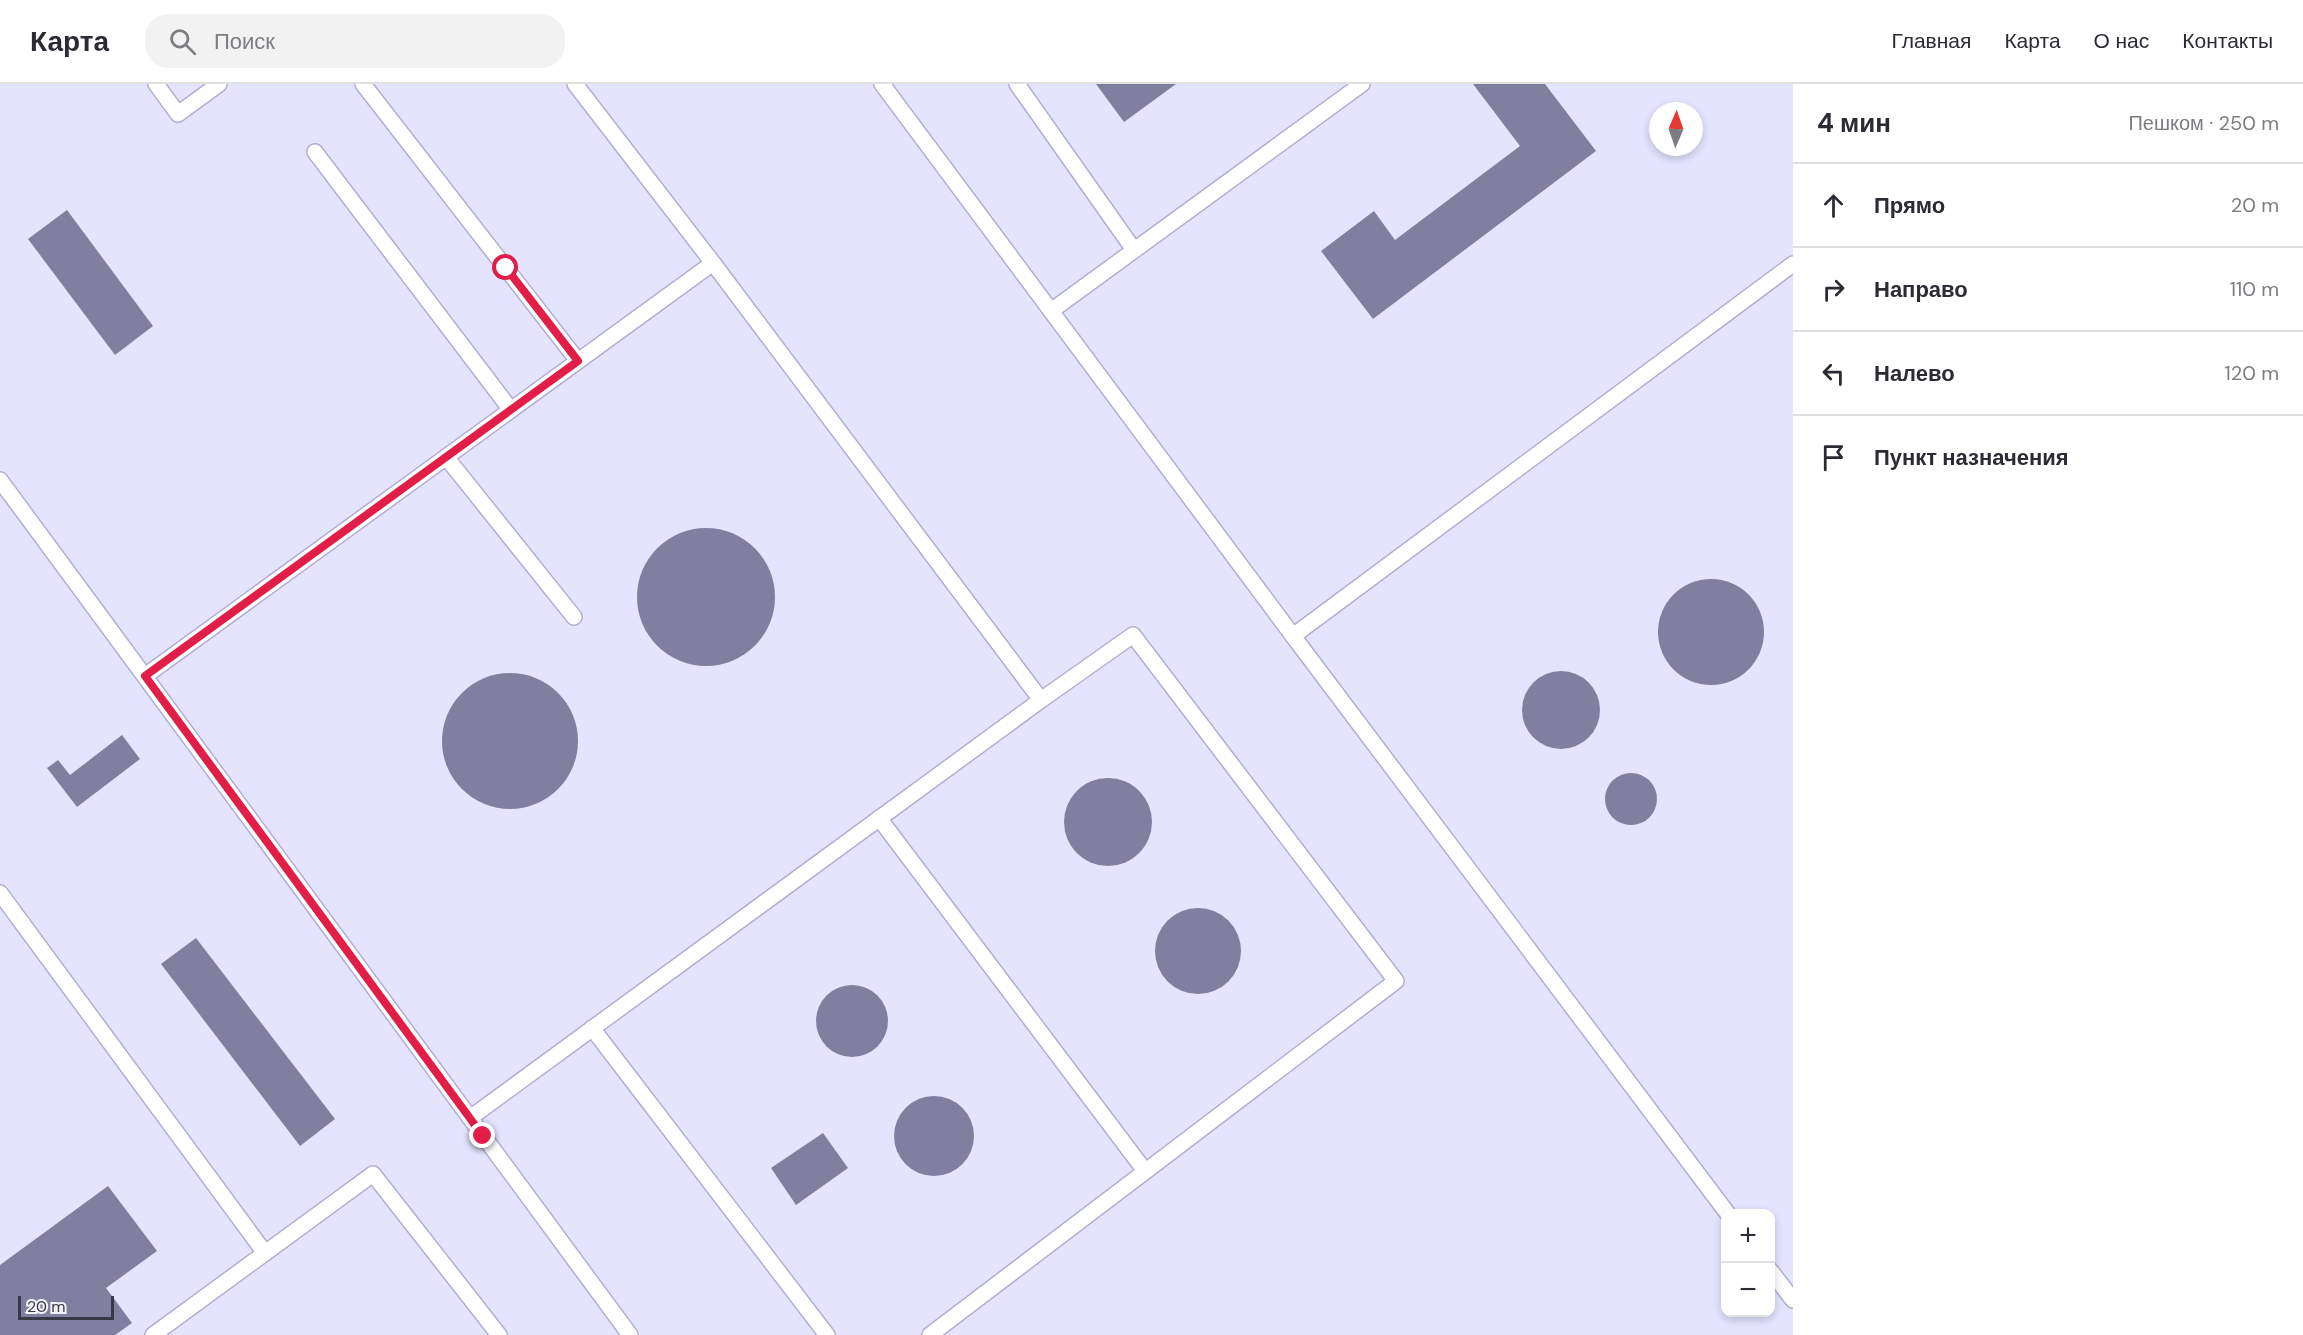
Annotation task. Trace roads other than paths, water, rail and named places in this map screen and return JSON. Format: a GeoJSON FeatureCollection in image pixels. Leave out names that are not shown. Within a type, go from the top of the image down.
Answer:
{"type":"FeatureCollection","features":[{"type":"Feature","properties":{"kind":"lane"},"geometry":{"type":"LineString","coordinates":[[156,84],[178,114],[219,84]]}},
{"type":"Feature","properties":{"kind":"lane"},"geometry":{"type":"LineString","coordinates":[[363,84],[578,361]]}},
{"type":"Feature","properties":{"kind":"lane"},"geometry":{"type":"LineString","coordinates":[[575,84],[713,263],[1041,700]]}},
{"type":"Feature","properties":{"kind":"lane"},"geometry":{"type":"LineString","coordinates":[[882,84],[1293,636],[1724,1209]]}},
{"type":"Feature","properties":{"kind":"lane"},"geometry":{"type":"LineString","coordinates":[[1017,84],[1134,250]]}},
{"type":"Feature","properties":{"kind":"lane"},"geometry":{"type":"LineString","coordinates":[[1051,311],[1362,84]]}},
{"type":"Feature","properties":{"kind":"lane"},"geometry":{"type":"LineString","coordinates":[[315,152],[511,410]]}},
{"type":"Feature","properties":{"kind":"lane"},"geometry":{"type":"LineString","coordinates":[[145,676],[713,263]]}},
{"type":"Feature","properties":{"kind":"lane"},"geometry":{"type":"LineString","coordinates":[[1293,636],[1793,264]]}},
{"type":"Feature","properties":{"kind":"lane"},"geometry":{"type":"LineString","coordinates":[[446,457],[574,617]]}},
{"type":"Feature","properties":{"kind":"lane"},"geometry":{"type":"LineString","coordinates":[[0,480],[630,1335]]}},
{"type":"Feature","properties":{"kind":"lane"},"geometry":{"type":"LineString","coordinates":[[470,1118],[1133,635],[1396,981],[930,1335]]}},
{"type":"Feature","properties":{"kind":"lane"},"geometry":{"type":"LineString","coordinates":[[879,818],[1145,1171]]}},
{"type":"Feature","properties":{"kind":"lane"},"geometry":{"type":"LineString","coordinates":[[0,892],[265,1253]]}},
{"type":"Feature","properties":{"kind":"lane"},"geometry":{"type":"LineString","coordinates":[[592,1028],[827,1335]]}},
{"type":"Feature","properties":{"kind":"lane"},"geometry":{"type":"LineString","coordinates":[[153,1335],[373,1174],[499,1335]]}},
{"type":"Feature","properties":{"kind":"lane"},"geometry":{"type":"LineString","coordinates":[[1775,1277],[1793,1300]]}}]}
